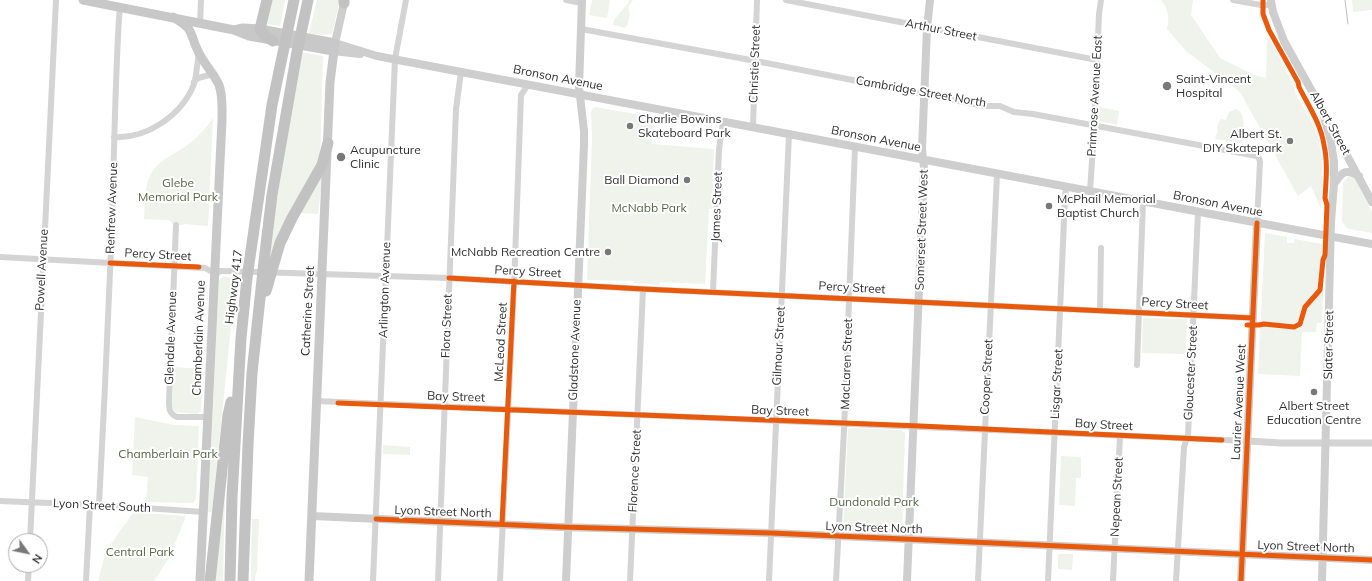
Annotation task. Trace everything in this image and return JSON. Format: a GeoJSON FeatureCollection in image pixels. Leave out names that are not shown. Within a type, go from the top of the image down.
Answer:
{"type":"FeatureCollection","features":[{"type":"Feature","properties":{"kind":"highway"},"geometry":{"type":"LineString","coordinates":[[267,0],[260,29],[264,35],[273,41]]}},
{"type":"Feature","properties":{"kind":"highway","name":"Highway 417"},"geometry":{"type":"LineString","coordinates":[[230,581],[232,497],[238,372],[247,278],[272,105],[294,0]]}},
{"type":"Feature","properties":{"kind":"highway"},"geometry":{"type":"LineString","coordinates":[[243,581],[252,373],[258,322],[269,262],[272,195],[301,30],[308,0]]}},
{"type":"Feature","properties":{"kind":"highway"},"geometry":{"type":"LineString","coordinates":[[269,262],[322,165],[328,143]]}},
{"type":"Feature","properties":{"kind":"highway"},"geometry":{"type":"LineString","coordinates":[[210,581],[228,415],[238,372]]}},
{"type":"Feature","properties":{"kind":"main road","name":"Bronson Avenue"},"geometry":{"type":"LineString","coordinates":[[83,0],[234,30],[249,36],[273,41],[334,47]]}},
{"type":"Feature","properties":{"kind":"main road","name":"Somerset Street West"},"geometry":{"type":"LineString","coordinates":[[907,581],[924,160],[922,149],[927,28],[930,0]]}},
{"type":"Feature","properties":{"kind":"main road"},"geometry":{"type":"LineString","coordinates":[[334,47],[344,1]]}},
{"type":"Feature","properties":{"kind":"main road","name":"Gladstone Avenue"},"geometry":{"type":"LineString","coordinates":[[566,581],[584,136],[580,95],[582,1]]}},
{"type":"Feature","properties":{"kind":"main road","name":"Albert Street"},"geometry":{"type":"LineString","coordinates":[[1271,2],[1277,24],[1284,40],[1372,202]]}},
{"type":"Feature","properties":{"kind":"main road","name":"Chamberlain Avenue"},"geometry":{"type":"LineString","coordinates":[[173,17],[191,30],[199,53],[213,74],[221,92],[222,120],[200,581]]}},
{"type":"Feature","properties":{"kind":"main road"},"geometry":{"type":"LineString","coordinates":[[199,53],[200,24]]}},
{"type":"Feature","properties":{"kind":"main road","name":"Bronson Avenue"},"geometry":{"type":"LineString","coordinates":[[234,30],[243,28],[260,29],[377,56],[1143,202],[1372,244]]}},
{"type":"Feature","properties":{"kind":"main road","name":"Catherine Street"},"geometry":{"type":"LineString","coordinates":[[309,581],[330,82],[334,47]]}},
{"type":"Feature","properties":{"kind":"main road","name":"Slater Street"},"geometry":{"type":"LineString","coordinates":[[1322,110],[1333,152],[1334,184],[1331,236],[1322,581]]}},
{"type":"Feature","properties":{"kind":"main road"},"geometry":{"type":"LineString","coordinates":[[1334,184],[1342,173],[1353,173],[1359,176]]}},
{"type":"Feature","properties":{"kind":"main road","name":"Laurier Avenue West"},"geometry":{"type":"LineString","coordinates":[[1241,581],[1257,223]]}},
{"type":"Feature","properties":{"kind":"main road","name":"Lyon Street North"},"geometry":{"type":"LineString","coordinates":[[312,516],[568,527],[770,533],[1372,560]]}},
{"type":"Feature","properties":{"kind":"street","name":"Powell Avenue"},"geometry":{"type":"LineString","coordinates":[[30,533],[42,260],[56,0]]}},
{"type":"Feature","properties":{"kind":"street"},"geometry":{"type":"LineString","coordinates":[[200,24],[202,0]]}},
{"type":"Feature","properties":{"kind":"street","name":"Arlington Avenue"},"geometry":{"type":"LineString","coordinates":[[373,581],[395,59],[406,0]]}},
{"type":"Feature","properties":{"kind":"street"},"geometry":{"type":"LineString","coordinates":[[566,0],[582,1]]}},
{"type":"Feature","properties":{"kind":"street","name":"Christie Street"},"geometry":{"type":"LineString","coordinates":[[753,128],[757,0]]}},
{"type":"Feature","properties":{"kind":"street","name":"Arthur Street"},"geometry":{"type":"LineString","coordinates":[[786,0],[1097,60]]}},
{"type":"Feature","properties":{"kind":"street","name":"Primrose Avenue East"},"geometry":{"type":"LineString","coordinates":[[1090,191],[1095,126],[1099,14],[1101,0]]}},
{"type":"Feature","properties":{"kind":"street"},"geometry":{"type":"LineString","coordinates":[[1233,0],[1261,5],[1271,2]]}},
{"type":"Feature","properties":{"kind":"street","name":"Renfrew Avenue"},"geometry":{"type":"LineString","coordinates":[[99,505],[120,7]]}},
{"type":"Feature","properties":{"kind":"street","name":"Cambridge Street North"},"geometry":{"type":"LineString","coordinates":[[581,29],[976,103],[984,106],[1003,106],[1014,112],[1034,114],[1257,156],[1259,158]]}},
{"type":"Feature","properties":{"kind":"street"},"geometry":{"type":"LineString","coordinates":[[114,137],[134,136],[167,119],[178,110],[183,104],[194,82],[199,53]]}},
{"type":"Feature","properties":{"kind":"street","name":"Flora Street"},"geometry":{"type":"LineString","coordinates":[[438,581],[456,109],[461,72]]}},
{"type":"Feature","properties":{"kind":"street"},"geometry":{"type":"LineString","coordinates":[[194,82],[198,78],[213,74]]}},
{"type":"Feature","properties":{"kind":"street","name":"McLeod Street"},"geometry":{"type":"LineString","coordinates":[[500,581],[521,95],[528,85]]}},
{"type":"Feature","properties":{"kind":"street","name":"James Street"},"geometry":{"type":"LineString","coordinates":[[713,292],[719,149],[723,122]]}},
{"type":"Feature","properties":{"kind":"street","name":"Gilmour Street"},"geometry":{"type":"LineString","coordinates":[[769,581],[789,134]]}},
{"type":"Feature","properties":{"kind":"street","name":"MacLaren Street"},"geometry":{"type":"LineString","coordinates":[[836,581],[845,423],[855,147]]}},
{"type":"Feature","properties":{"kind":"street","name":"Laurier Avenue West"},"geometry":{"type":"LineString","coordinates":[[1257,223],[1259,158]]}},
{"type":"Feature","properties":{"kind":"street","name":"Cooper Street"},"geometry":{"type":"LineString","coordinates":[[978,581],[997,174]]}},
{"type":"Feature","properties":{"kind":"street","name":"Lisgar Street"},"geometry":{"type":"LineString","coordinates":[[1048,581],[1066,187]]}},
{"type":"Feature","properties":{"kind":"street"},"geometry":{"type":"LineString","coordinates":[[1137,365],[1143,202]]}},
{"type":"Feature","properties":{"kind":"street","name":"Gloucester Street"},"geometry":{"type":"LineString","coordinates":[[1176,581],[1184,447],[1188,435],[1198,212]]}},
{"type":"Feature","properties":{"kind":"street","name":"Glendale Avenue"},"geometry":{"type":"LineString","coordinates":[[176,225],[169,411],[172,415],[177,417],[208,417]]}},
{"type":"Feature","properties":{"kind":"street"},"geometry":{"type":"LineString","coordinates":[[1100,310],[1101,248]]}},
{"type":"Feature","properties":{"kind":"street","name":"Percy Street"},"geometry":{"type":"LineString","coordinates":[[0,258],[199,267],[205,265],[214,272],[322,272],[1253,318]]}},
{"type":"Feature","properties":{"kind":"street","name":"Florence Street"},"geometry":{"type":"LineString","coordinates":[[630,581],[643,289]]}},
{"type":"Feature","properties":{"kind":"street","name":"Bay Street"},"geometry":{"type":"LineString","coordinates":[[316,402],[573,413],[638,414],[1281,443],[1372,443]]}},
{"type":"Feature","properties":{"kind":"street","name":"Nepean Street"},"geometry":{"type":"LineString","coordinates":[[1113,581],[1120,436]]}},
{"type":"Feature","properties":{"kind":"street","name":"Lyon Street South"},"geometry":{"type":"LineString","coordinates":[[0,501],[99,505],[204,512]]}},
{"type":"Feature","properties":{"kind":"street"},"geometry":{"type":"LineString","coordinates":[[86,581],[90,505]]}},
{"type":"Feature","properties":{"kind":"green space"},"geometry":{"type":"Polygon","coordinates":[[[272,0],[285,0],[280,26],[267,24],[272,0]]]}},
{"type":"Feature","properties":{"kind":"green space"},"geometry":{"type":"Polygon","coordinates":[[[317,0],[340,0],[332,34],[322,35],[309,33],[317,0]]]}},
{"type":"Feature","properties":{"kind":"green space"},"geometry":{"type":"Polygon","coordinates":[[[592,0],[610,0],[607,18],[589,15],[592,0]]]}},
{"type":"Feature","properties":{"kind":"green space"},"geometry":{"type":"Polygon","coordinates":[[[629,0],[633,0],[628,7],[630,14],[627,26],[624,28],[613,25],[614,20],[629,0]]]}},
{"type":"Feature","properties":{"kind":"green space"},"geometry":{"type":"Polygon","coordinates":[[[1161,0],[1193,0],[1191,15],[1220,58],[1254,75],[1266,78],[1267,37],[1270,40],[1292,82],[1298,99],[1311,120],[1318,136],[1322,168],[1321,209],[1311,186],[1298,196],[1240,92],[1186,51],[1167,29],[1168,14],[1161,0]]]}},
{"type":"Feature","properties":{"kind":"green space"},"geometry":{"type":"Polygon","coordinates":[[[1352,0],[1372,0],[1372,10],[1353,12],[1352,0]]]}},
{"type":"Feature","properties":{"kind":"green space"},"geometry":{"type":"Polygon","coordinates":[[[301,52],[323,56],[320,167],[273,262],[267,261],[301,52]]]}},
{"type":"Feature","properties":{"kind":"green space","name":"McNabb Park"},"geometry":{"type":"Polygon","coordinates":[[[595,107],[653,117],[652,144],[714,149],[712,209],[709,209],[705,284],[660,282],[659,285],[634,283],[634,281],[587,280],[592,138],[591,112],[595,107]]]}},
{"type":"Feature","properties":{"kind":"green space"},"geometry":{"type":"Polygon","coordinates":[[[1099,107],[1119,111],[1117,125],[1099,121],[1099,107]]]}},
{"type":"Feature","properties":{"kind":"green space"},"geometry":{"type":"Polygon","coordinates":[[[1236,109],[1240,111],[1243,119],[1242,143],[1215,139],[1220,119],[1226,120],[1229,112],[1236,109]]]}},
{"type":"Feature","properties":{"kind":"green space","name":"Glebe Memorial Park"},"geometry":{"type":"Polygon","coordinates":[[[213,118],[208,226],[182,225],[173,224],[169,220],[144,219],[146,188],[152,172],[166,158],[193,140],[203,131],[213,118]]]}},
{"type":"Feature","properties":{"kind":"green space"},"geometry":{"type":"Polygon","coordinates":[[[323,171],[318,214],[299,213],[323,171]]]}},
{"type":"Feature","properties":{"kind":"green space"},"geometry":{"type":"Polygon","coordinates":[[[1348,177],[1355,178],[1372,212],[1372,233],[1349,229],[1342,221],[1343,182],[1348,177]]]}},
{"type":"Feature","properties":{"kind":"green space"},"geometry":{"type":"Polygon","coordinates":[[[1265,233],[1287,237],[1287,243],[1294,243],[1294,239],[1322,244],[1322,322],[1317,323],[1316,332],[1302,332],[1300,376],[1258,374],[1265,233]]]}},
{"type":"Feature","properties":{"kind":"green space"},"geometry":{"type":"Polygon","coordinates":[[[223,277],[236,278],[212,512],[208,512],[219,280],[223,277]]]}},
{"type":"Feature","properties":{"kind":"green space"},"geometry":{"type":"Polygon","coordinates":[[[1143,318],[1187,319],[1186,354],[1142,353],[1143,318]]]}},
{"type":"Feature","properties":{"kind":"green space","name":"Chamberlain Park"},"geometry":{"type":"Polygon","coordinates":[[[174,367],[203,369],[201,411],[197,414],[175,412],[172,406],[174,367]]]}},
{"type":"Feature","properties":{"kind":"green space","name":"Chamberlain Park"},"geometry":{"type":"Polygon","coordinates":[[[135,417],[174,425],[199,426],[196,498],[193,503],[146,502],[148,477],[132,475],[135,417]]]}},
{"type":"Feature","properties":{"kind":"green space","name":"Dundonald Park"},"geometry":{"type":"Polygon","coordinates":[[[848,429],[901,430],[905,433],[902,528],[900,534],[843,531],[848,429]]]}},
{"type":"Feature","properties":{"kind":"green space"},"geometry":{"type":"Polygon","coordinates":[[[383,445],[410,447],[410,455],[383,454],[383,445]]]}},
{"type":"Feature","properties":{"kind":"green space"},"geometry":{"type":"Polygon","coordinates":[[[1061,456],[1081,457],[1081,478],[1076,478],[1075,506],[1059,505],[1061,456]]]}},
{"type":"Feature","properties":{"kind":"green space"},"geometry":{"type":"Polygon","coordinates":[[[225,486],[223,581],[214,581],[225,486]]]}},
{"type":"Feature","properties":{"kind":"green space","name":"Central Park"},"geometry":{"type":"Polygon","coordinates":[[[142,513],[186,516],[169,558],[154,581],[98,581],[106,551],[132,514],[142,513]]]}},
{"type":"Feature","properties":{"kind":"green space"},"geometry":{"type":"Polygon","coordinates":[[[252,519],[259,519],[257,571],[255,581],[251,581],[252,519]]]}},
{"type":"Feature","properties":{"kind":"green space"},"geometry":{"type":"Polygon","coordinates":[[[1058,554],[1073,554],[1072,570],[1058,569],[1058,554]]]}},
{"type":"Feature","properties":{"kind":"tram line"},"geometry":{"type":"LineString","coordinates":[[1345,0],[1348,24]]}},
{"type":"Feature","properties":{"kind":"cycle path"},"geometry":{"type":"LineString","coordinates":[[1247,325],[1264,324],[1294,327],[1300,324],[1305,307],[1320,290],[1323,260],[1325,255],[1327,205],[1325,198],[1326,165],[1322,137],[1317,122],[1299,87],[1298,82],[1269,30],[1263,14],[1263,0]]}},
{"type":"Feature","properties":{"kind":"cycle path"},"geometry":{"type":"LineString","coordinates":[[1241,581],[1257,223]]}},
{"type":"Feature","properties":{"kind":"cycle path"},"geometry":{"type":"LineString","coordinates":[[110,263],[199,267]]}},
{"type":"Feature","properties":{"kind":"cycle path"},"geometry":{"type":"LineString","coordinates":[[449,278],[643,289],[1253,318]]}},
{"type":"Feature","properties":{"kind":"cycle path"},"geometry":{"type":"LineString","coordinates":[[502,524],[514,281]]}},
{"type":"Feature","properties":{"kind":"cycle path"},"geometry":{"type":"LineString","coordinates":[[338,403],[920,426],[1222,440]]}},
{"type":"Feature","properties":{"kind":"cycle path"},"geometry":{"type":"LineString","coordinates":[[376,519],[561,527],[771,533],[1372,560]]}},
{"type":"Feature","properties":{"kind":"place","name":"Saint-Vincent Hospital"},"geometry":{"type":"Point","coordinates":[1167,86]}},
{"type":"Feature","properties":{"kind":"place","name":"Charlie Bowins Skateboard Park"},"geometry":{"type":"Point","coordinates":[630,126]}},
{"type":"Feature","properties":{"kind":"place","name":"Albert St. DIY Skatepark"},"geometry":{"type":"Point","coordinates":[1290,141]}},
{"type":"Feature","properties":{"kind":"place","name":"Acupuncture Clinic"},"geometry":{"type":"Point","coordinates":[341,157]}},
{"type":"Feature","properties":{"kind":"place","name":"Ball Diamond"},"geometry":{"type":"Point","coordinates":[687,180]}},
{"type":"Feature","properties":{"kind":"place","name":"McPhail Memorial Baptist Church"},"geometry":{"type":"Point","coordinates":[1049,206]}},
{"type":"Feature","properties":{"kind":"place","name":"McNabb Recreation Centre"},"geometry":{"type":"Point","coordinates":[608,252]}},
{"type":"Feature","properties":{"kind":"place","name":"Albert Street Education Centre"},"geometry":{"type":"Point","coordinates":[1314,392]}}]}
